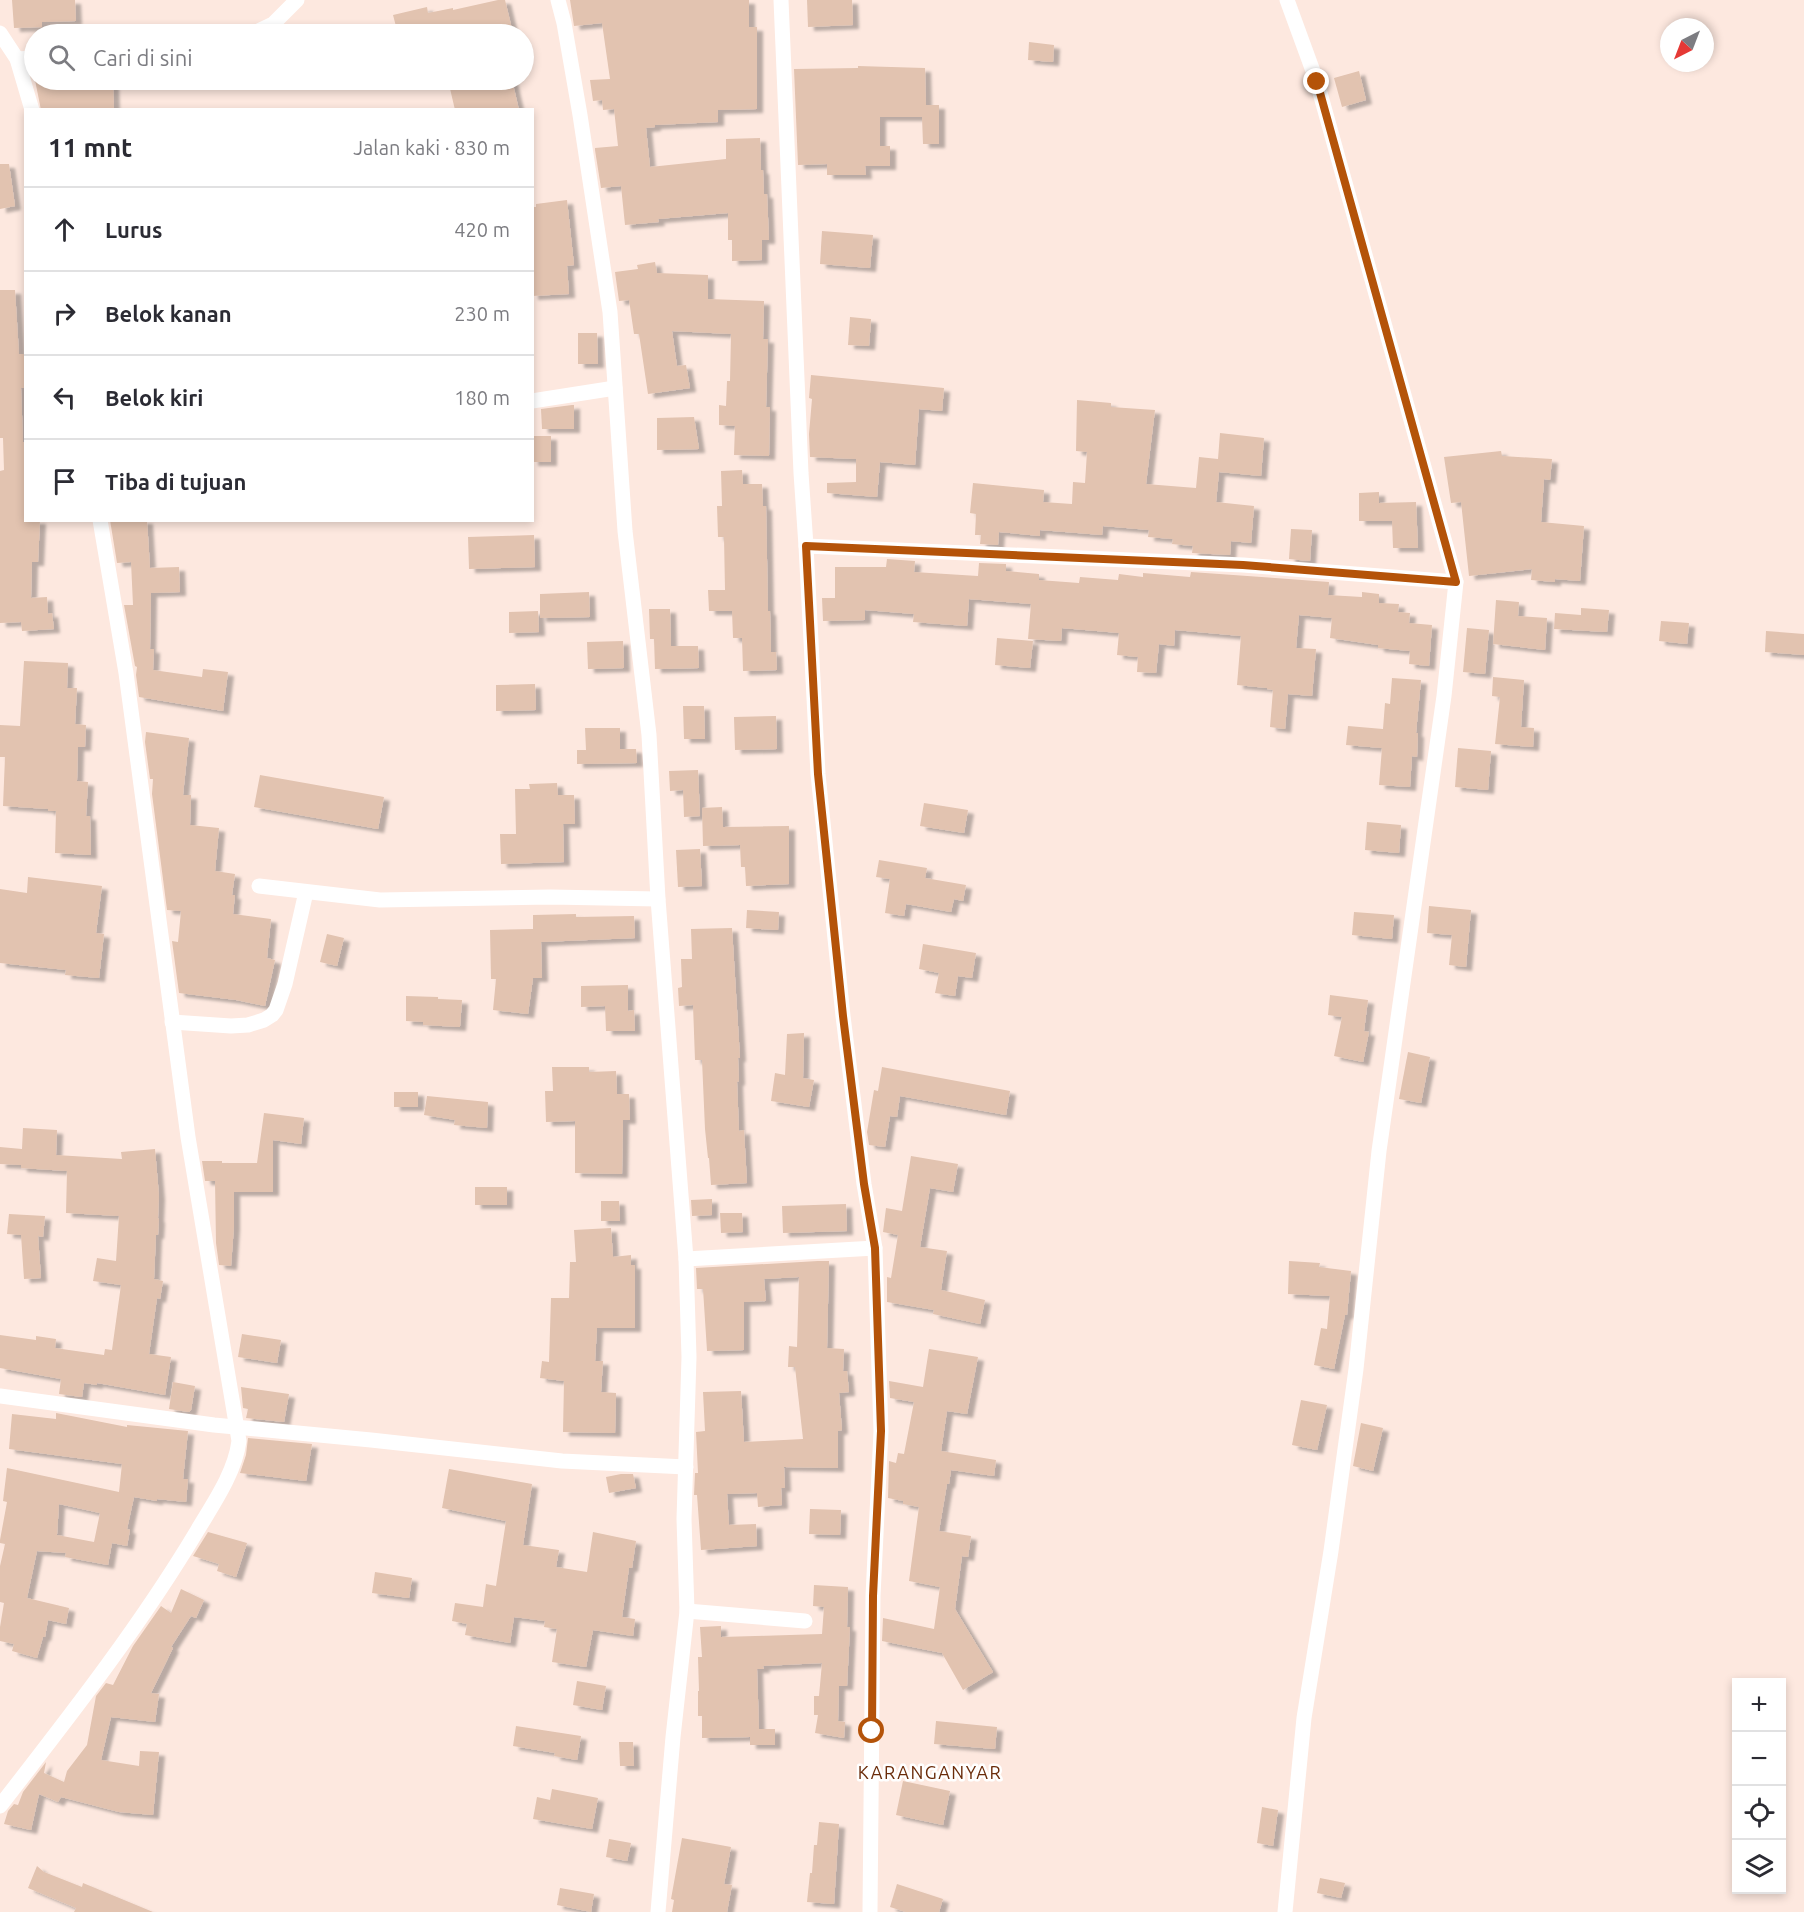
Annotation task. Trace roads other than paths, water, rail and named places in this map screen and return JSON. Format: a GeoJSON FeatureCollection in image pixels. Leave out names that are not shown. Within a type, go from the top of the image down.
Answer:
{"type":"FeatureCollection","features":[{"type":"Feature","properties":{"kind":"street"},"geometry":{"type":"LineString","coordinates":[[273,24],[297,0]]}},
{"type":"Feature","properties":{"kind":"street"},"geometry":{"type":"LineString","coordinates":[[558,0],[580,115],[610,312],[625,531],[649,735],[658,899],[687,1259],[689,1357],[684,1519],[687,1611],[673,1737],[658,1912]]}},
{"type":"Feature","properties":{"kind":"street"},"geometry":{"type":"LineString","coordinates":[[781,0],[801,473],[818,774],[847,1049],[864,1184],[875,1248],[881,1431],[873,1596],[870,1912]]}},
{"type":"Feature","properties":{"kind":"street"},"geometry":{"type":"LineString","coordinates":[[1285,1912],[1304,1718],[1329,1562],[1354,1380],[1379,1151],[1444,696],[1456,582],[1317,82],[1287,0]]}},
{"type":"Feature","properties":{"kind":"street"},"geometry":{"type":"LineString","coordinates":[[0,33],[17,59],[24,83]]}},
{"type":"Feature","properties":{"kind":"street"},"geometry":{"type":"LineString","coordinates":[[17,59],[24,59]]}},
{"type":"Feature","properties":{"kind":"street"},"geometry":{"type":"LineString","coordinates":[[26,90],[31,108]]}},
{"type":"Feature","properties":{"kind":"street"},"geometry":{"type":"LineString","coordinates":[[534,401],[615,388]]}},
{"type":"Feature","properties":{"kind":"street"},"geometry":{"type":"LineString","coordinates":[[0,1806],[120,1649],[182,1557],[237,1455],[239,1441],[231,1427],[188,1137],[126,673],[100,522]]}},
{"type":"Feature","properties":{"kind":"street"},"geometry":{"type":"LineString","coordinates":[[806,546],[1243,565],[1456,582]]}},
{"type":"Feature","properties":{"kind":"street"},"geometry":{"type":"LineString","coordinates":[[259,886],[380,900],[550,897],[658,899]]}},
{"type":"Feature","properties":{"kind":"street"},"geometry":{"type":"LineString","coordinates":[[172,1022],[248,1025],[272,1015],[285,984],[306,891]]}},
{"type":"Feature","properties":{"kind":"street"},"geometry":{"type":"LineString","coordinates":[[687,1259],[875,1248]]}},
{"type":"Feature","properties":{"kind":"street"},"geometry":{"type":"LineString","coordinates":[[0,1396],[231,1427],[562,1461],[686,1467]]}},
{"type":"Feature","properties":{"kind":"street"},"geometry":{"type":"LineString","coordinates":[[687,1611],[805,1621]]}},
{"type":"Feature","properties":{"kind":"district","name":"KARANGANYAR"},"geometry":{"type":"Point","coordinates":[930,1772]}}]}
